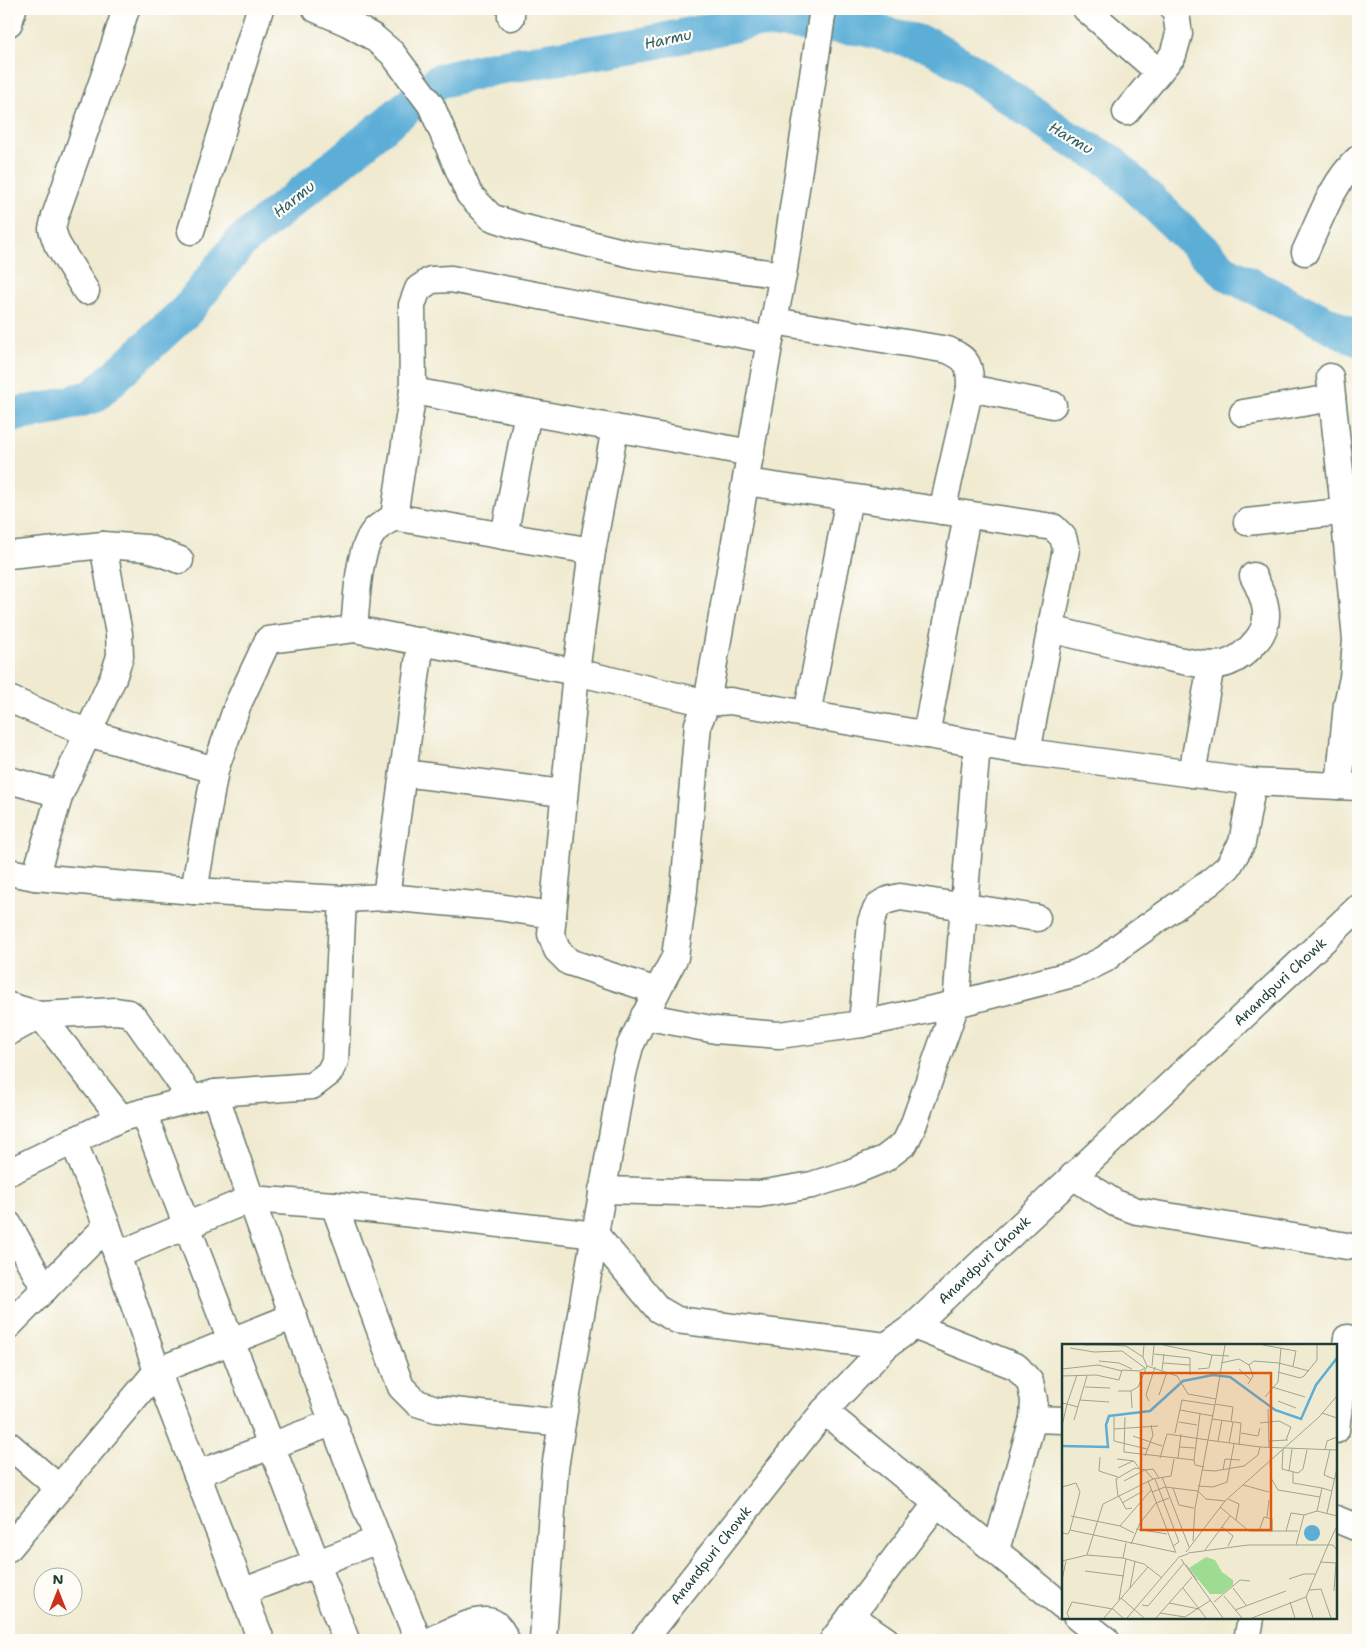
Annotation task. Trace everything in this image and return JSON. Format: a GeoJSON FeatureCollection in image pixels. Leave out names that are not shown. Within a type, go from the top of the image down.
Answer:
{"type":"FeatureCollection","features":[{"type":"Feature","properties":{"kind":"street"},"geometry":{"type":"LineString","coordinates":[[9,23],[13,9]]}},
{"type":"Feature","properties":{"kind":"street"},"geometry":{"type":"LineString","coordinates":[[86,291],[57,244],[52,229],[106,74],[126,9]]}},
{"type":"Feature","properties":{"kind":"street"},"geometry":{"type":"LineString","coordinates":[[192,231],[260,9]]}},
{"type":"Feature","properties":{"kind":"street"},"geometry":{"type":"LineString","coordinates":[[316,9],[348,22],[373,37],[392,53],[432,105],[469,194],[491,217],[517,226],[635,255],[783,276]]}},
{"type":"Feature","properties":{"kind":"street"},"geometry":{"type":"LineString","coordinates":[[543,1640],[555,1468],[596,1235],[602,1190],[623,1074],[630,1046],[675,957],[684,890],[698,724],[707,703],[783,276],[823,9]]}},
{"type":"Feature","properties":{"kind":"street"},"geometry":{"type":"LineString","coordinates":[[1086,9],[1159,72]]}},
{"type":"Feature","properties":{"kind":"street"},"geometry":{"type":"LineString","coordinates":[[1126,112],[1173,55],[1179,34],[1174,9]]}},
{"type":"Feature","properties":{"kind":"street"},"geometry":{"type":"LineString","coordinates":[[1305,252],[1330,197],[1347,170],[1358,159]]}},
{"type":"Feature","properties":{"kind":"street"},"geometry":{"type":"LineString","coordinates":[[394,517],[413,391],[412,305],[418,289],[431,280],[451,279],[772,330],[948,350],[962,357],[970,370],[970,388],[926,735]]}},
{"type":"Feature","properties":{"kind":"street"},"geometry":{"type":"LineString","coordinates":[[970,388],[1053,406]]}},
{"type":"Feature","properties":{"kind":"street"},"geometry":{"type":"LineString","coordinates":[[194,891],[214,770],[238,704],[268,640],[354,629],[576,672],[707,703],[730,701],[1027,752],[1253,782],[1349,786],[1352,719],[1347,704],[1353,678],[1356,640],[1351,511],[1331,388],[1243,413]]}},
{"type":"Feature","properties":{"kind":"street"},"geometry":{"type":"LineString","coordinates":[[413,391],[751,452]]}},
{"type":"Feature","properties":{"kind":"street"},"geometry":{"type":"LineString","coordinates":[[504,536],[528,412]]}},
{"type":"Feature","properties":{"kind":"street"},"geometry":{"type":"LineString","coordinates":[[615,428],[592,551],[576,672],[551,934],[556,950],[569,962],[657,991]]}},
{"type":"Feature","properties":{"kind":"street"},"geometry":{"type":"LineString","coordinates":[[746,482],[1054,527],[1063,537],[1066,549],[1027,752]]}},
{"type":"Feature","properties":{"kind":"street"},"geometry":{"type":"LineString","coordinates":[[807,714],[849,498]]}},
{"type":"Feature","properties":{"kind":"street"},"geometry":{"type":"LineString","coordinates":[[1247,522],[1351,511]]}},
{"type":"Feature","properties":{"kind":"street"},"geometry":{"type":"LineString","coordinates":[[354,629],[362,558],[366,544],[376,529],[394,517],[592,551]]}},
{"type":"Feature","properties":{"kind":"street"},"geometry":{"type":"LineString","coordinates":[[9,555],[103,545],[147,548],[180,560]]}},
{"type":"Feature","properties":{"kind":"street"},"geometry":{"type":"LineString","coordinates":[[35,877],[60,794],[113,678],[120,656],[119,634],[103,545]]}},
{"type":"Feature","properties":{"kind":"street"},"geometry":{"type":"LineString","coordinates":[[1050,629],[1176,659],[1211,665],[1227,663],[1248,651],[1262,634],[1267,614],[1263,595],[1253,576]]}},
{"type":"Feature","properties":{"kind":"street"},"geometry":{"type":"LineString","coordinates":[[386,897],[422,641]]}},
{"type":"Feature","properties":{"kind":"street"},"geometry":{"type":"LineString","coordinates":[[1192,774],[1211,665]]}},
{"type":"Feature","properties":{"kind":"street"},"geometry":{"type":"LineString","coordinates":[[9,699],[88,733],[214,770]]}},
{"type":"Feature","properties":{"kind":"street"},"geometry":{"type":"LineString","coordinates":[[602,1190],[759,1194],[812,1185],[847,1174],[884,1159],[905,1144],[956,1004],[977,744]]}},
{"type":"Feature","properties":{"kind":"street"},"geometry":{"type":"LineString","coordinates":[[403,773],[563,793]]}},
{"type":"Feature","properties":{"kind":"street"},"geometry":{"type":"LineString","coordinates":[[9,780],[60,794]]}},
{"type":"Feature","properties":{"kind":"street"},"geometry":{"type":"LineString","coordinates":[[644,1016],[716,1030],[778,1035],[862,1024],[956,1004],[1076,973],[1105,959],[1123,944],[1209,884],[1228,867],[1242,843],[1253,782]]}},
{"type":"Feature","properties":{"kind":"street"},"geometry":{"type":"LineString","coordinates":[[9,872],[35,877],[194,891],[343,899],[386,897],[553,915]]}},
{"type":"Feature","properties":{"kind":"street"},"geometry":{"type":"LineString","coordinates":[[862,1024],[871,922],[875,909],[884,900],[900,897],[1037,918]]}},
{"type":"Feature","properties":{"kind":"street"},"geometry":{"type":"LineString","coordinates":[[9,1172],[73,1140],[132,1115],[204,1096],[312,1086],[329,1073],[334,1061],[343,899]]}},
{"type":"Feature","properties":{"kind":"street","name":"Anandpuri Chowk"},"geometry":{"type":"LineString","coordinates":[[644,1640],[824,1411],[886,1346],[914,1326],[1358,908]]}},
{"type":"Feature","properties":{"kind":"street"},"geometry":{"type":"LineString","coordinates":[[9,1006],[40,1015],[116,1011],[129,1014],[137,1020],[204,1096],[250,1199],[378,1540],[418,1640]]}},
{"type":"Feature","properties":{"kind":"street"},"geometry":{"type":"LineString","coordinates":[[9,1032],[40,1015]]}},
{"type":"Feature","properties":{"kind":"street"},"geometry":{"type":"LineString","coordinates":[[40,1015],[132,1115],[186,1226],[346,1640]]}},
{"type":"Feature","properties":{"kind":"street"},"geometry":{"type":"LineString","coordinates":[[73,1140],[107,1226],[157,1372],[261,1640]]}},
{"type":"Feature","properties":{"kind":"street"},"geometry":{"type":"LineString","coordinates":[[1073,1176],[1115,1203],[1137,1211],[1347,1246]]}},
{"type":"Feature","properties":{"kind":"street"},"geometry":{"type":"LineString","coordinates":[[117,1255],[250,1199],[334,1205],[596,1235],[658,1309],[677,1320],[886,1346]]}},
{"type":"Feature","properties":{"kind":"street"},"geometry":{"type":"LineString","coordinates":[[334,1205],[401,1387],[417,1402],[436,1409],[562,1423]]}},
{"type":"Feature","properties":{"kind":"street"},"geometry":{"type":"LineString","coordinates":[[9,1325],[107,1226]]}},
{"type":"Feature","properties":{"kind":"street"},"geometry":{"type":"LineString","coordinates":[[11,1234],[44,1289]]}},
{"type":"Feature","properties":{"kind":"street"},"geometry":{"type":"LineString","coordinates":[[9,1548],[157,1372],[294,1316]]}},
{"type":"Feature","properties":{"kind":"street"},"geometry":{"type":"LineString","coordinates":[[914,1326],[1017,1367],[1030,1382],[1034,1400],[1033,1419],[996,1550]]}},
{"type":"Feature","properties":{"kind":"street"},"geometry":{"type":"LineString","coordinates":[[1337,1422],[1347,1338]]}},
{"type":"Feature","properties":{"kind":"street"},"geometry":{"type":"LineString","coordinates":[[824,1411],[1062,1605]]}},
{"type":"Feature","properties":{"kind":"street"},"geometry":{"type":"LineString","coordinates":[[1033,1419],[1062,1420]]}},
{"type":"Feature","properties":{"kind":"street"},"geometry":{"type":"LineString","coordinates":[[197,1474],[334,1422]]}},
{"type":"Feature","properties":{"kind":"street"},"geometry":{"type":"LineString","coordinates":[[9,1445],[59,1488]]}},
{"type":"Feature","properties":{"kind":"street"},"geometry":{"type":"LineString","coordinates":[[833,1640],[937,1503]]}},
{"type":"Feature","properties":{"kind":"street"},"geometry":{"type":"LineString","coordinates":[[1337,1519],[1358,1528]]}},
{"type":"Feature","properties":{"kind":"street"},"geometry":{"type":"LineString","coordinates":[[242,1592],[378,1540]]}},
{"type":"Feature","properties":{"kind":"street"},"geometry":{"type":"LineString","coordinates":[[851,1616],[886,1640]]}},
{"type":"Feature","properties":{"kind":"street"},"geometry":{"type":"LineString","coordinates":[[1079,1619],[1106,1640]]}},
{"type":"Feature","properties":{"kind":"street"},"geometry":{"type":"LineString","coordinates":[[1247,1640],[1250,1619]]}},
{"type":"Feature","properties":{"kind":"street"},"geometry":{"type":"LineString","coordinates":[[432,1640],[478,1620],[493,1622],[502,1631],[506,1640]]}},
{"type":"Feature","properties":{"kind":"waterway","name":"Harmu"},"geometry":{"type":"LineString","coordinates":[[9,415],[48,409],[94,396],[187,310],[240,243],[439,81],[494,68],[646,44],[756,20],[861,28],[930,45],[975,73],[1067,137],[1110,161],[1226,273],[1358,339]]}}]}
